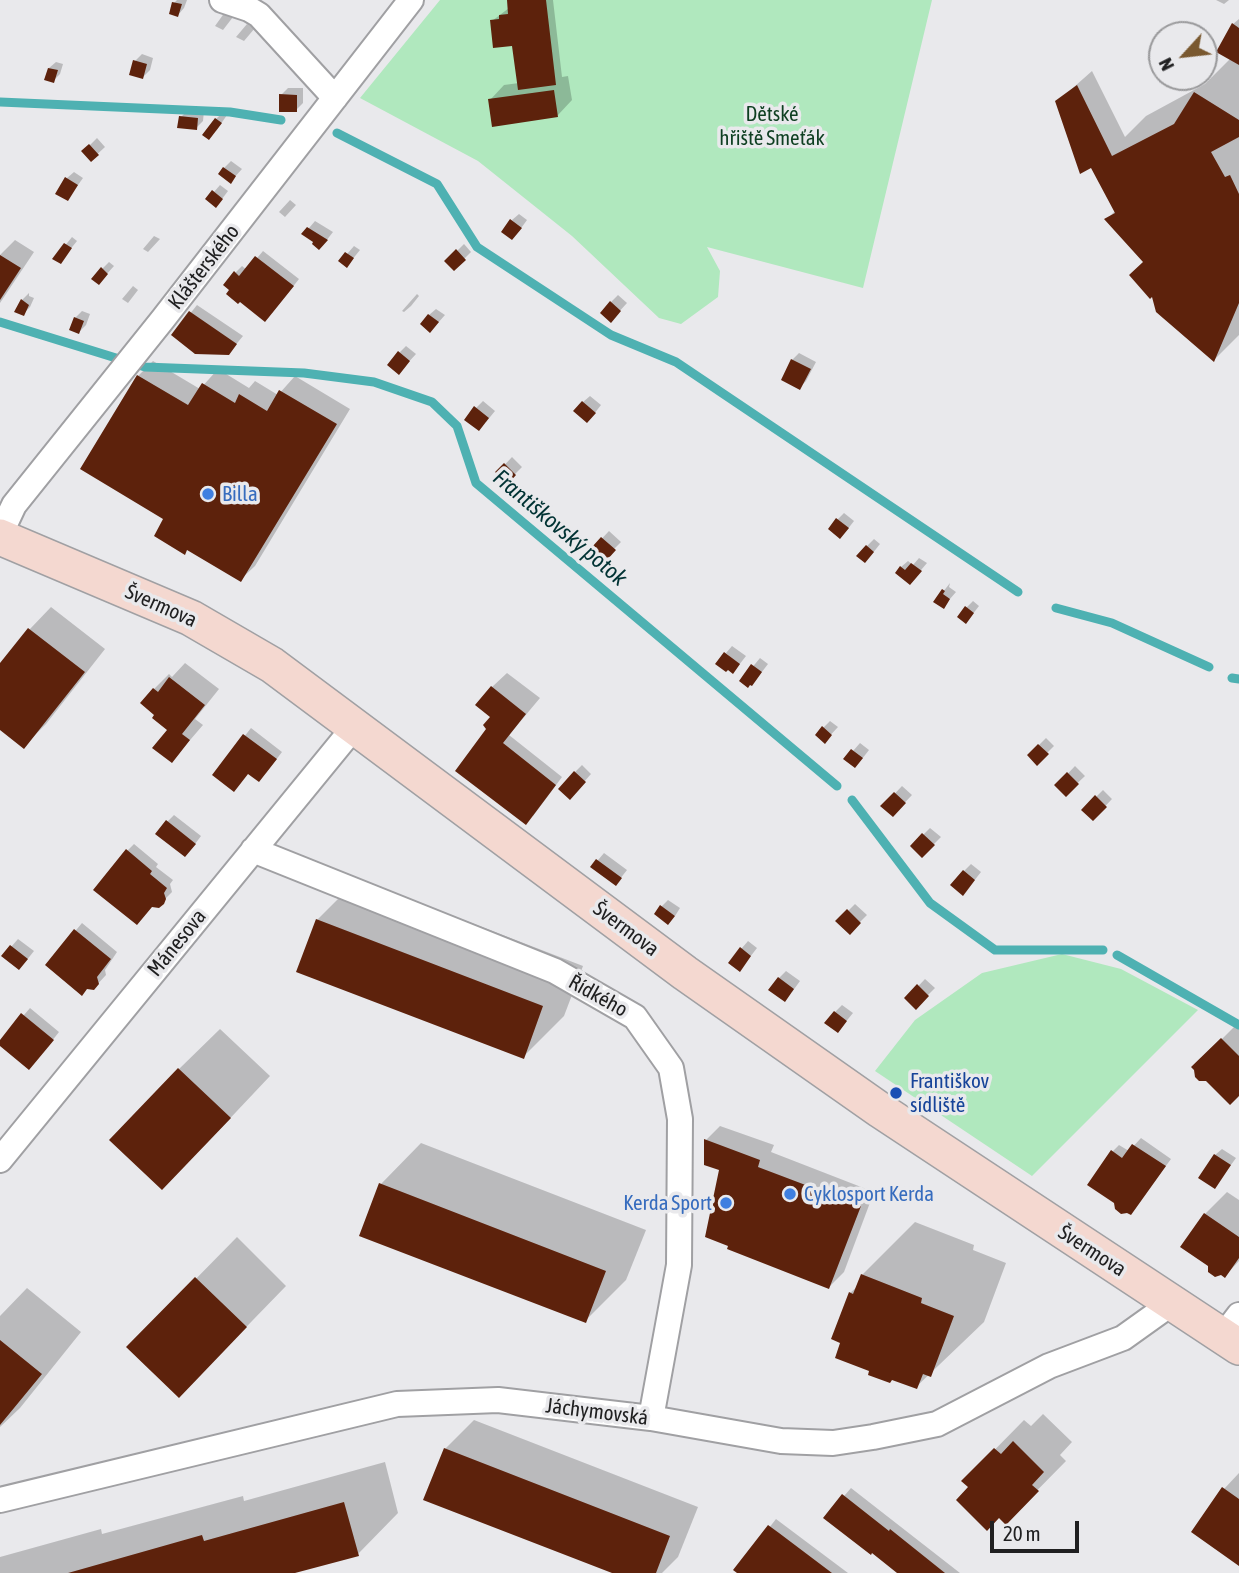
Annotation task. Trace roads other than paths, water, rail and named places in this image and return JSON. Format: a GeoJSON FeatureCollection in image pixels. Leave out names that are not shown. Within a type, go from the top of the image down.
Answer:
{"type":"FeatureCollection","features":[{"type":"Feature","properties":{"kind":"street"},"geometry":{"type":"LineString","coordinates":[[222,0],[259,15],[335,98]]}},
{"type":"Feature","properties":{"kind":"street","name":"Klášterského"},"geometry":{"type":"LineString","coordinates":[[0,536],[14,505],[163,319],[411,0]]}},
{"type":"Feature","properties":{"kind":"street","name":"Švermova"},"geometry":{"type":"LineString","coordinates":[[0,536],[191,618],[272,665],[708,989],[880,1110],[1172,1303],[1234,1333]]}},
{"type":"Feature","properties":{"kind":"street","name":"Mánesova"},"geometry":{"type":"LineString","coordinates":[[0,1160],[355,726]]}},
{"type":"Feature","properties":{"kind":"street","name":"Řídkého"},"geometry":{"type":"LineString","coordinates":[[253,850],[555,971],[635,1017],[671,1068],[680,1119],[679,1265],[651,1418]]}},
{"type":"Feature","properties":{"kind":"street","name":"Jáchymovská"},"geometry":{"type":"LineString","coordinates":[[0,1500],[397,1404],[498,1400],[651,1418],[781,1441],[832,1443],[937,1424],[1049,1366],[1123,1338],[1172,1303]]}},
{"type":"Feature","properties":{"kind":"waterway"},"geometry":{"type":"LineString","coordinates":[[0,102],[230,112],[281,120]]}},
{"type":"Feature","properties":{"kind":"waterway"},"geometry":{"type":"LineString","coordinates":[[337,133],[437,184],[477,247],[611,335],[676,362],[1018,592]]}},
{"type":"Feature","properties":{"kind":"waterway","name":"Františkovský potok"},"geometry":{"type":"LineString","coordinates":[[0,322],[145,367],[304,373],[374,382],[432,402],[457,426],[476,483],[837,786]]}},
{"type":"Feature","properties":{"kind":"waterway"},"geometry":{"type":"LineString","coordinates":[[1056,608],[1112,623],[1209,667]]}},
{"type":"Feature","properties":{"kind":"waterway"},"geometry":{"type":"LineString","coordinates":[[1232,678],[1239,679]]}},
{"type":"Feature","properties":{"kind":"waterway","name":"Františkovský potok"},"geometry":{"type":"LineString","coordinates":[[852,800],[930,903],[995,950],[1103,950]]}},
{"type":"Feature","properties":{"kind":"waterway","name":"Františkovský potok"},"geometry":{"type":"LineString","coordinates":[[1117,955],[1239,1025]]}},
{"type":"Feature","properties":{"kind":"place","name":"Billa"},"geometry":{"type":"Point","coordinates":[208,494]}},
{"type":"Feature","properties":{"kind":"place","name":"Františkov sídliště"},"geometry":{"type":"Point","coordinates":[896,1093]}},
{"type":"Feature","properties":{"kind":"place","name":"Cyklosport Kerda"},"geometry":{"type":"Point","coordinates":[790,1194]}},
{"type":"Feature","properties":{"kind":"place","name":"Kerda Sport"},"geometry":{"type":"Point","coordinates":[726,1203]}},
{"type":"Feature","properties":{"kind":"park label","name":"Dětské hřiště Smeťák"},"geometry":{"type":"Point","coordinates":[772,126]}}]}
